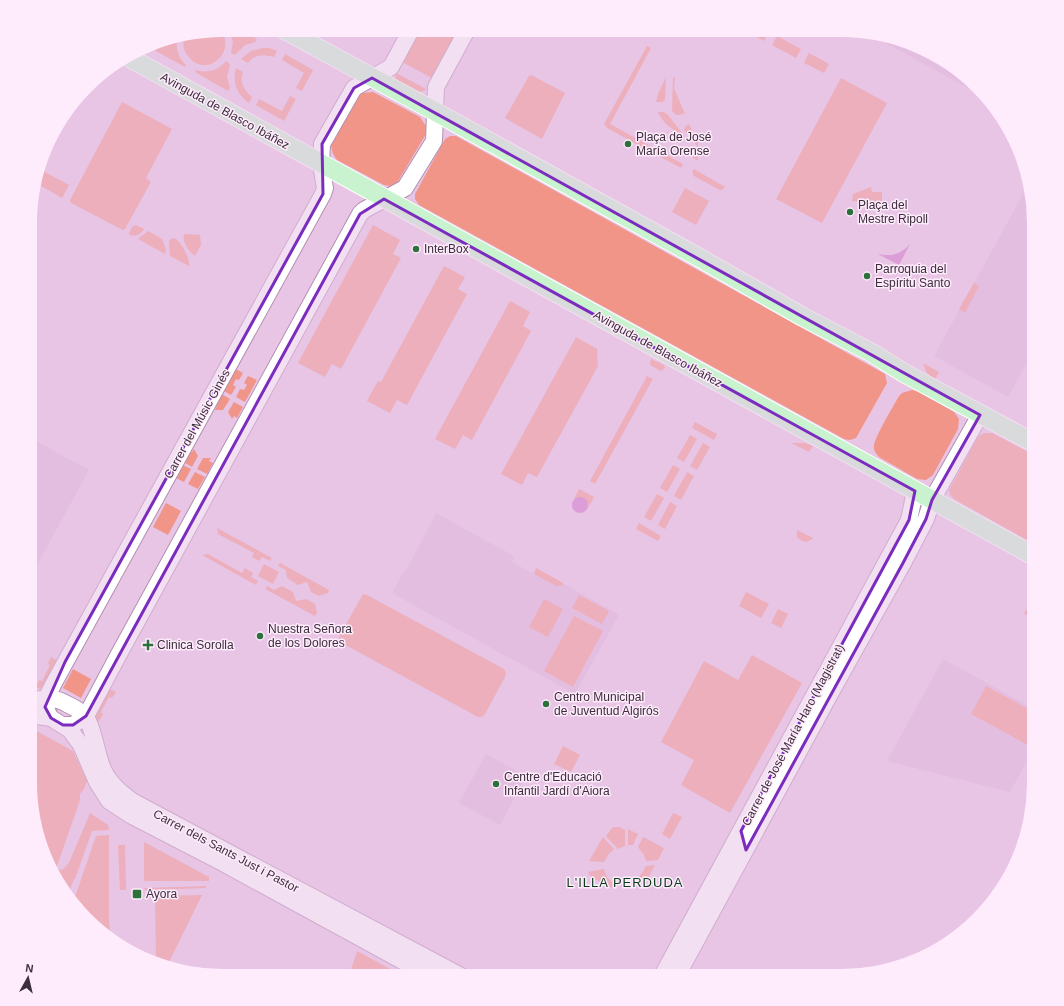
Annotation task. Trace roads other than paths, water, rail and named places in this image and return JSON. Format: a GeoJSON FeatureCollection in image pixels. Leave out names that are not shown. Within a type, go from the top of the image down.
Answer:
{"type":"FeatureCollection","features":[{"type":"Feature","properties":{"kind":"main road"},"geometry":{"type":"LineString","coordinates":[[298,37],[1027,440]]}},
{"type":"Feature","properties":{"kind":"main road","name":"Avinguda de Blasco Ibáñez"},"geometry":{"type":"LineString","coordinates":[[134,60],[1027,552]]}},
{"type":"Feature","properties":{"kind":"street"},"geometry":{"type":"LineString","coordinates":[[321,164],[322,144],[354,88],[391,67],[407,37]]}},
{"type":"Feature","properties":{"kind":"street"},"geometry":{"type":"LineString","coordinates":[[37,716],[74,725],[90,710],[360,214],[364,210],[405,188],[434,140],[436,87],[463,37]]}},
{"type":"Feature","properties":{"kind":"street","name":"Carrer del Músic Ginés"},"geometry":{"type":"LineString","coordinates":[[39,700],[55,681],[323,194],[325,188],[321,164]]}},
{"type":"Feature","properties":{"kind":"street"},"geometry":{"type":"LineString","coordinates":[[932,500],[980,415]]}},
{"type":"Feature","properties":{"kind":"street","name":"Carrer de José María Haro (Magistrat)"},"geometry":{"type":"LineString","coordinates":[[666,969],[909,520],[915,491]]}},
{"type":"Feature","properties":{"kind":"street","name":"Carrer de José María Haro (Magistrat)"},"geometry":{"type":"LineString","coordinates":[[681,969],[920,531],[926,519],[932,500]]}},
{"type":"Feature","properties":{"kind":"street"},"geometry":{"type":"LineString","coordinates":[[825,675],[830,680],[830,694]]}},
{"type":"Feature","properties":{"kind":"street"},"geometry":{"type":"LineString","coordinates":[[39,700],[64,702],[78,710],[90,710]]}},
{"type":"Feature","properties":{"kind":"street"},"geometry":{"type":"LineString","coordinates":[[39,700],[57,722]]}},
{"type":"Feature","properties":{"kind":"street","name":"Carrer dels Sants Just i Pastor"},"geometry":{"type":"LineString","coordinates":[[90,710],[103,769],[117,789],[132,801],[448,969]]}},
{"type":"Feature","properties":{"kind":"street","name":"Carrer dels Sants Just i Pastor"},"geometry":{"type":"LineString","coordinates":[[57,722],[70,730],[81,745],[97,782],[109,801],[132,816],[223,863],[417,969]]}},
{"type":"Feature","properties":{"kind":"street"},"geometry":{"type":"LineString","coordinates":[[741,831],[745,838],[746,850]]}},
{"type":"Feature","properties":{"kind":"place","name":"Plaça de José María Orense"},"geometry":{"type":"Point","coordinates":[628,144]}},
{"type":"Feature","properties":{"kind":"place","name":"Plaça del Mestre Ripoll"},"geometry":{"type":"Point","coordinates":[850,212]}},
{"type":"Feature","properties":{"kind":"place","name":"InterBox"},"geometry":{"type":"Point","coordinates":[416,249]}},
{"type":"Feature","properties":{"kind":"place","name":"Parroquia del Espíritu Santo"},"geometry":{"type":"Point","coordinates":[867,276]}},
{"type":"Feature","properties":{"kind":"place","name":"Nuestra Señora de los Dolores"},"geometry":{"type":"Point","coordinates":[260,636]}},
{"type":"Feature","properties":{"kind":"place","name":"Clinica Sorolla"},"geometry":{"type":"Point","coordinates":[148,645]}},
{"type":"Feature","properties":{"kind":"place","name":"Centro Municipal de Juventud Algirós"},"geometry":{"type":"Point","coordinates":[546,704]}},
{"type":"Feature","properties":{"kind":"place","name":"Centre d'Educació Infantil Jardí d'Aiora"},"geometry":{"type":"Point","coordinates":[496,784]}},
{"type":"Feature","properties":{"kind":"place","name":"Ayora"},"geometry":{"type":"Point","coordinates":[137,894]}},
{"type":"Feature","properties":{"kind":"district","name":"L'ILLA PERDUDA"},"geometry":{"type":"Point","coordinates":[625,882]}}]}
